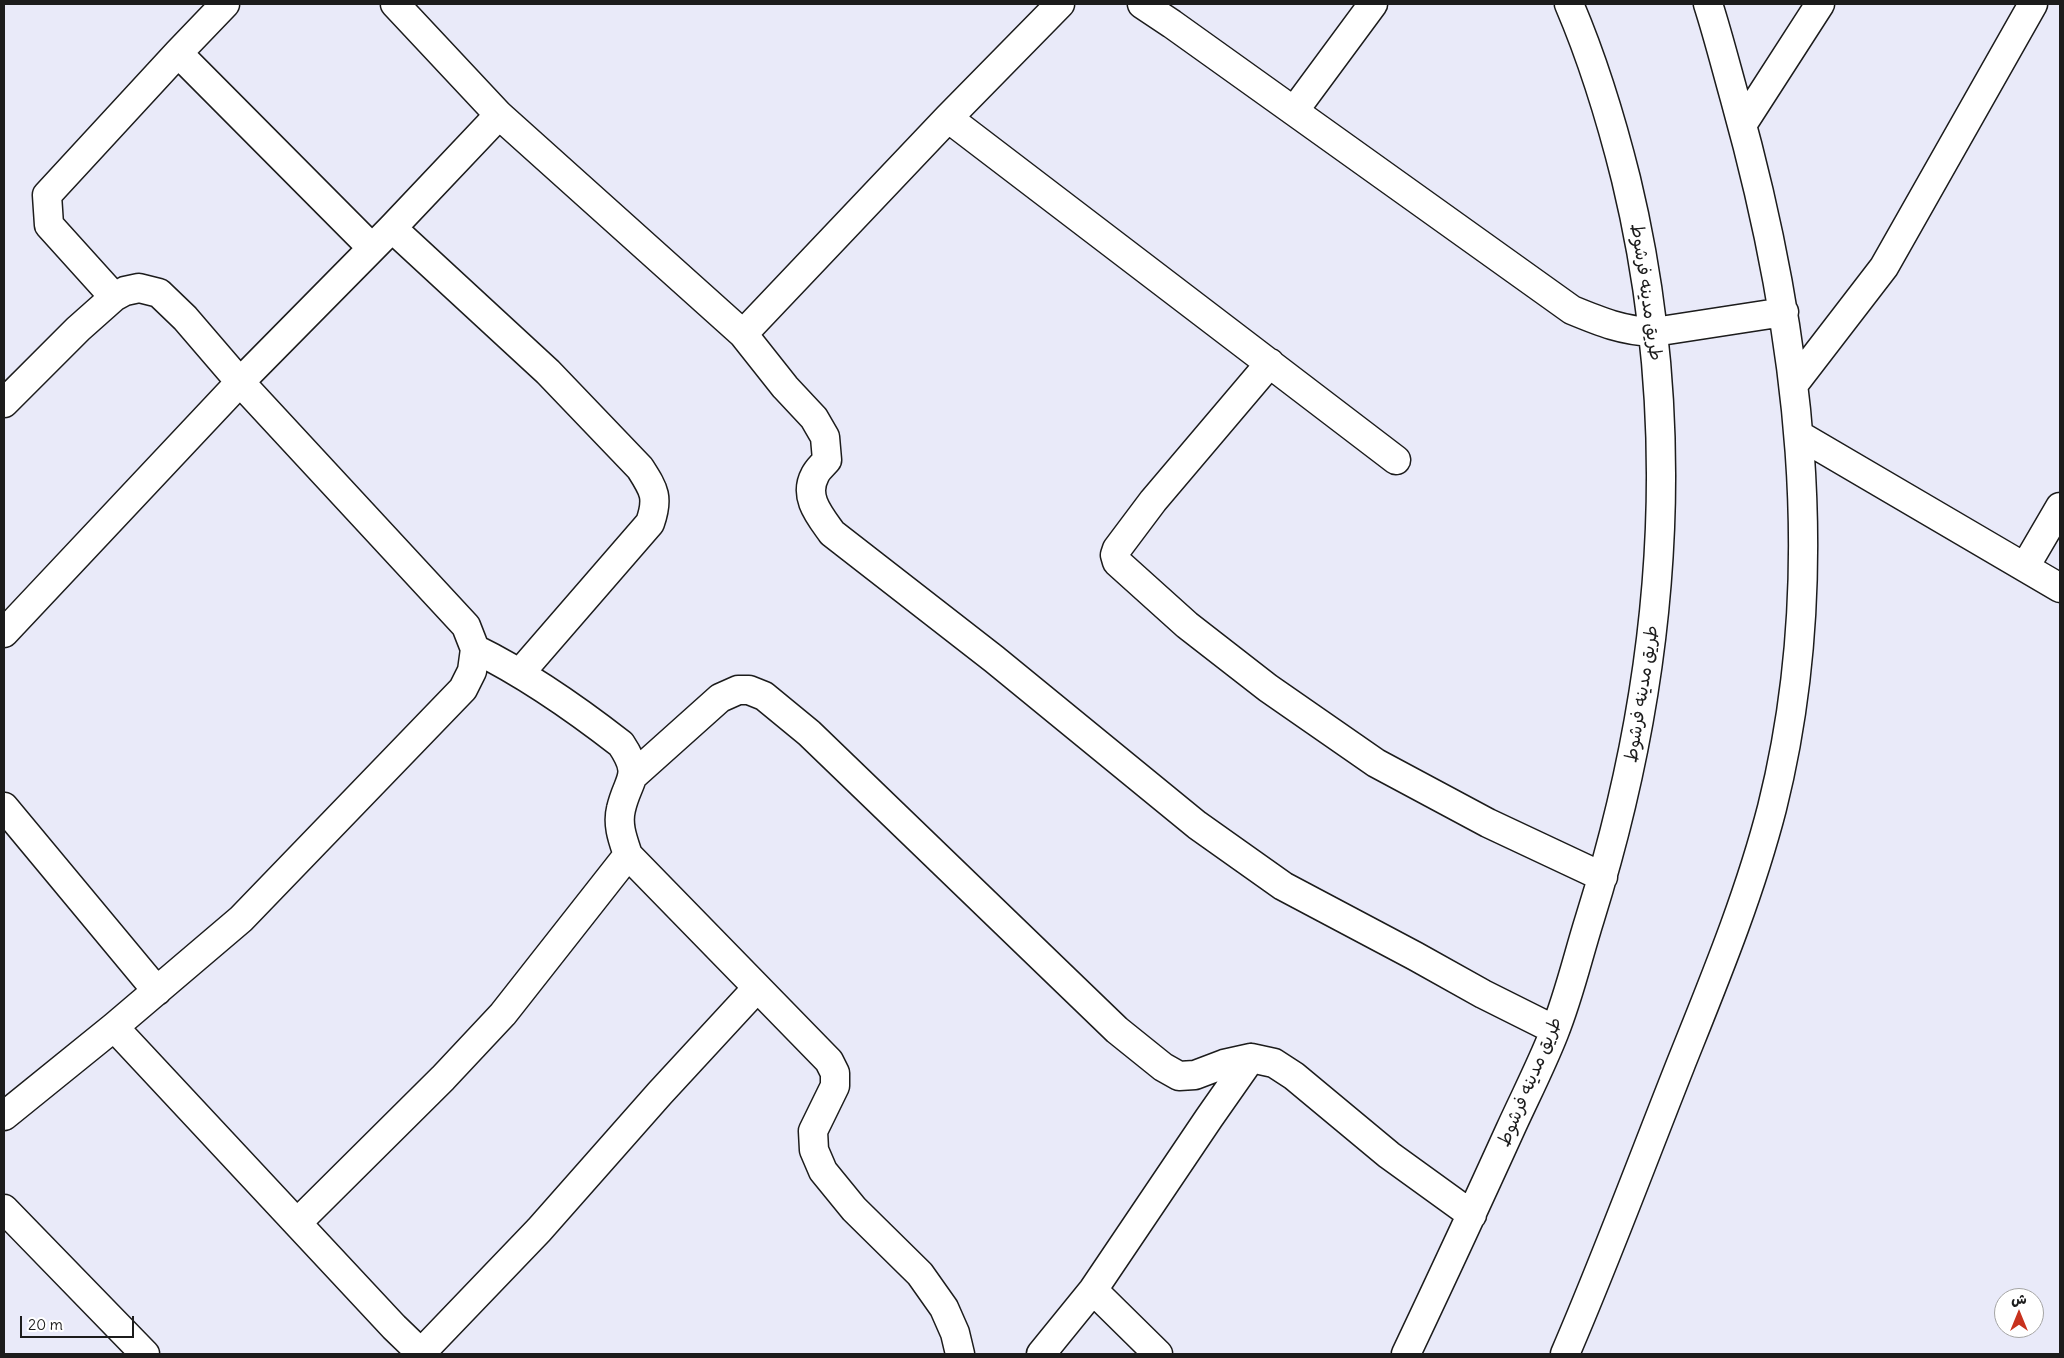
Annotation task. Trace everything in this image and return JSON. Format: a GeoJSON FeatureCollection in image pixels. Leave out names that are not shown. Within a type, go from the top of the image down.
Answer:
{"type":"FeatureCollection","features":[{"type":"Feature","properties":{"kind":"street"},"geometry":{"type":"LineString","coordinates":[[114,297],[49,225],[47,195],[225,4]]}},
{"type":"Feature","properties":{"kind":"street"},"geometry":{"type":"LineString","coordinates":[[395,4],[499,115],[743,334],[785,387],[814,418],[825,437],[827,460],[814,476],[810,492],[815,510],[832,533],[994,659],[1197,825],[1283,886],[1483,994],[1555,1030]]}},
{"type":"Feature","properties":{"kind":"street"},"geometry":{"type":"LineString","coordinates":[[743,334],[948,118],[1060,4]]}},
{"type":"Feature","properties":{"kind":"street"},"geometry":{"type":"LineString","coordinates":[[1142,4],[1178,14],[1294,111],[1572,310],[1612,327],[1635,332],[1654,332],[1784,312]]}},
{"type":"Feature","properties":{"kind":"street"},"geometry":{"type":"LineString","coordinates":[[1294,111],[1373,4]]}},
{"type":"Feature","properties":{"kind":"street","name":"طريق مدينه فرشوط"},"geometry":{"type":"LineString","coordinates":[[1406,1354],[1472,1215],[1555,1030],[1603,877],[1632,760],[1649,662],[1660,552],[1662,442],[1654,332],[1638,230],[1614,129],[1581,31],[1569,4]]}},
{"type":"Feature","properties":{"kind":"street"},"geometry":{"type":"LineString","coordinates":[[1565,1354],[1747,896],[1773,806],[1790,714],[1801,622],[1804,528],[1799,435],[1784,312],[1766,218],[1708,4]]}},
{"type":"Feature","properties":{"kind":"street"},"geometry":{"type":"LineString","coordinates":[[1742,125],[1820,4]]}},
{"type":"Feature","properties":{"kind":"street"},"geometry":{"type":"LineString","coordinates":[[1794,384],[1884,267],[2033,4]]}},
{"type":"Feature","properties":{"kind":"street"},"geometry":{"type":"LineString","coordinates":[[178,53],[372,248]]}},
{"type":"Feature","properties":{"kind":"street"},"geometry":{"type":"LineString","coordinates":[[4,633],[240,382],[392,228],[499,115]]}},
{"type":"Feature","properties":{"kind":"street"},"geometry":{"type":"LineString","coordinates":[[948,118],[1396,460]]}},
{"type":"Feature","properties":{"kind":"street"},"geometry":{"type":"LineString","coordinates":[[392,228],[548,372],[640,468],[652,486],[656,506],[650,523],[520,673]]}},
{"type":"Feature","properties":{"kind":"street"},"geometry":{"type":"LineString","coordinates":[[4,403],[78,329],[114,297],[125,291],[140,288],[159,293],[185,318],[240,382],[466,626],[475,649],[472,671],[463,689],[241,919],[114,1027],[4,1116]]}},
{"type":"Feature","properties":{"kind":"street"},"geometry":{"type":"LineString","coordinates":[[1270,363],[1116,548],[1116,562],[1186,625],[1268,688],[1376,763],[1488,823],[1603,877]]}},
{"type":"Feature","properties":{"kind":"street"},"geometry":{"type":"LineString","coordinates":[[1799,435],[2060,588]]}},
{"type":"Feature","properties":{"kind":"street"},"geometry":{"type":"LineString","coordinates":[[2025,568],[2060,507]]}},
{"type":"Feature","properties":{"kind":"street"},"geometry":{"type":"LineString","coordinates":[[475,649],[520,673],[622,744],[630,758],[634,775]]}},
{"type":"Feature","properties":{"kind":"street"},"geometry":{"type":"LineString","coordinates":[[960,1354],[955,1333],[944,1308],[920,1274],[854,1209],[823,1171],[814,1150],[813,1131],[835,1086],[835,1073],[829,1061],[628,855],[620,829],[620,810],[634,775],[720,698],[738,690],[750,690],[764,696],[809,733],[1116,1030],[1163,1067],[1179,1076],[1195,1075],[1224,1064],[1251,1058],[1274,1063],[1294,1076],[1389,1155],[1472,1215]]}},
{"type":"Feature","properties":{"kind":"street"},"geometry":{"type":"LineString","coordinates":[[4,807],[156,991]]}},
{"type":"Feature","properties":{"kind":"street"},"geometry":{"type":"LineString","coordinates":[[296,1223],[443,1078],[502,1014],[628,855]]}},
{"type":"Feature","properties":{"kind":"street"},"geometry":{"type":"LineString","coordinates":[[114,1027],[296,1223],[422,1354],[539,1230],[757,988]]}},
{"type":"Feature","properties":{"kind":"street"},"geometry":{"type":"LineString","coordinates":[[1041,1354],[1093,1290],[1251,1058]]}},
{"type":"Feature","properties":{"kind":"street"},"geometry":{"type":"LineString","coordinates":[[4,1209],[145,1354]]}},
{"type":"Feature","properties":{"kind":"street"},"geometry":{"type":"LineString","coordinates":[[1093,1290],[1158,1354]]}}]}
